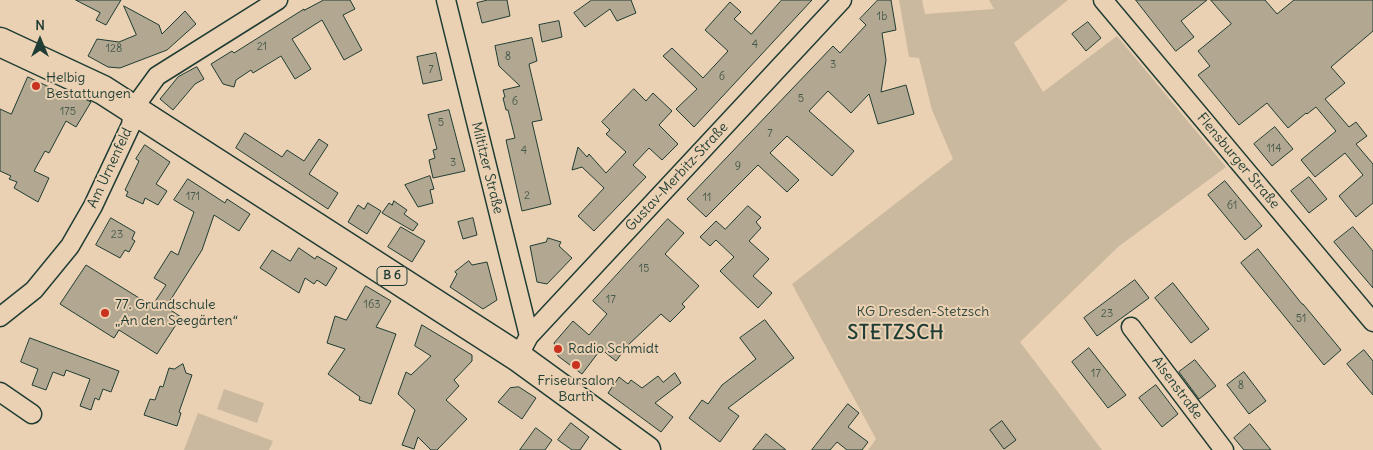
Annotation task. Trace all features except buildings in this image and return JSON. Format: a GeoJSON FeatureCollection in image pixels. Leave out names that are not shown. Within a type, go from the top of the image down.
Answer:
{"type":"FeatureCollection","features":[{"type":"Feature","properties":{"kind":"main road","name":"B 6"},"geometry":{"type":"LineString","coordinates":[[0,42],[103,90],[523,347],[646,450]]}},
{"type":"Feature","properties":{"kind":"street","name":"Am Urnenfeld"},"geometry":{"type":"LineString","coordinates":[[0,318],[34,290],[70,246],[93,206],[131,125],[133,109],[157,76],[278,0]]}},
{"type":"Feature","properties":{"kind":"street","name":"Miltitzer Straße"},"geometry":{"type":"LineString","coordinates":[[446,0],[523,347]]}},
{"type":"Feature","properties":{"kind":"street","name":"Gustav-Merbitz-Straße"},"geometry":{"type":"LineString","coordinates":[[523,347],[842,0]]}},
{"type":"Feature","properties":{"kind":"street","name":"Flensburger Straße"},"geometry":{"type":"LineString","coordinates":[[1103,0],[1373,322]]}},
{"type":"Feature","properties":{"kind":"street","name":"Alsenstraße"},"geometry":{"type":"LineString","coordinates":[[1131,327],[1224,450]]}},
{"type":"Feature","properties":{"kind":"street"},"geometry":{"type":"LineString","coordinates":[[0,392],[32,414]]}},
{"type":"Feature","properties":{"kind":"green space","name":"KG Dresden-Stetzsch"},"geometry":{"type":"Polygon","coordinates":[[[899,0],[922,0],[925,14],[994,9],[989,0],[1068,0],[1014,43],[1043,92],[1117,36],[1226,167],[1118,247],[1020,342],[1102,450],[868,450],[876,439],[792,284],[953,159],[932,110],[919,58],[909,57],[899,0]]]}},
{"type":"Feature","properties":{"kind":"green space"},"geometry":{"type":"Polygon","coordinates":[[[224,389],[264,403],[257,423],[217,409],[224,389]]]}},
{"type":"Feature","properties":{"kind":"green space"},"geometry":{"type":"Polygon","coordinates":[[[198,413],[273,441],[269,450],[184,450],[198,413]]]}},
{"type":"Feature","properties":{"kind":"place","name":"Helbig Bestattungen"},"geometry":{"type":"Point","coordinates":[36,86]}},
{"type":"Feature","properties":{"kind":"place","name":"77. Grundschule „An den Seegärten“"},"geometry":{"type":"Point","coordinates":[105,313]}},
{"type":"Feature","properties":{"kind":"place","name":"Radio Schmidt"},"geometry":{"type":"Point","coordinates":[558,349]}},
{"type":"Feature","properties":{"kind":"place","name":"Friseursalon Barth"},"geometry":{"type":"Point","coordinates":[576,365]}},
{"type":"Feature","properties":{"kind":"district","name":"STETZSCH"},"geometry":{"type":"Point","coordinates":[896,334]}}]}
